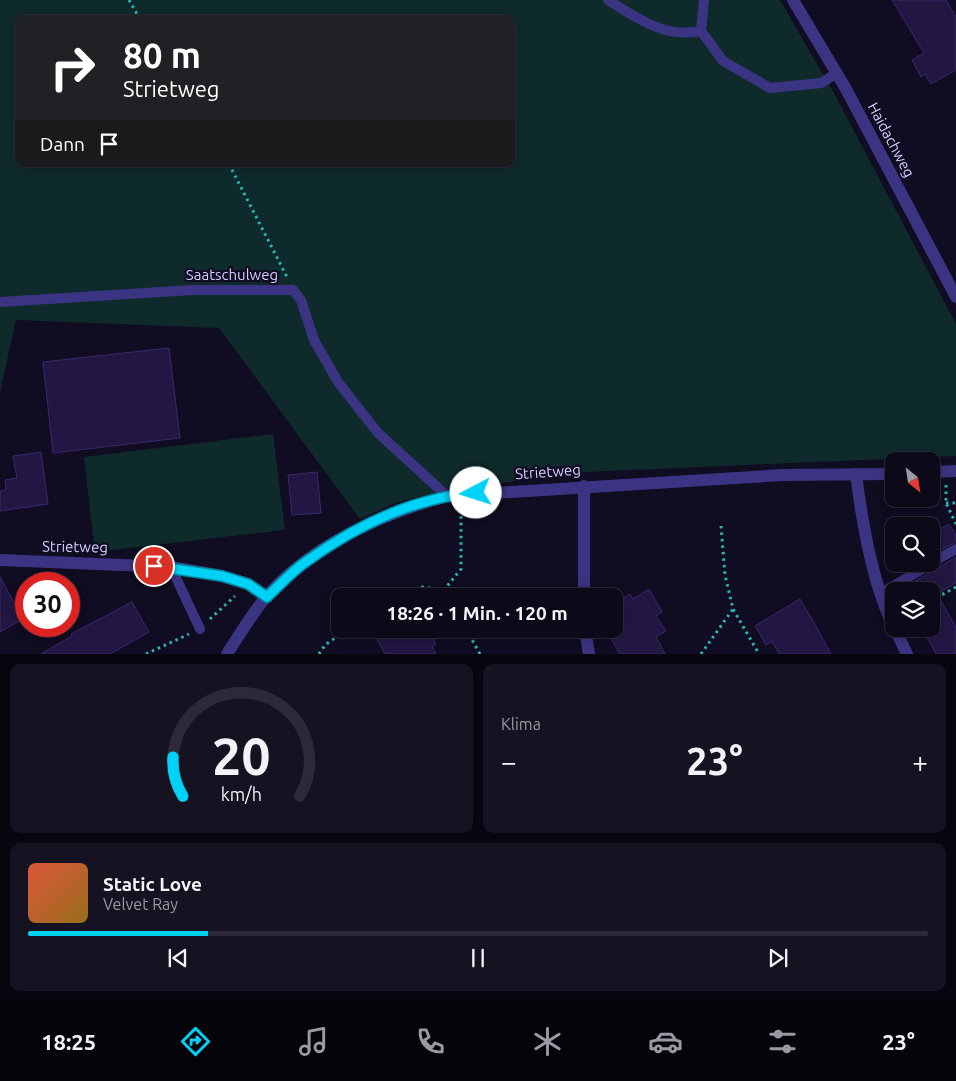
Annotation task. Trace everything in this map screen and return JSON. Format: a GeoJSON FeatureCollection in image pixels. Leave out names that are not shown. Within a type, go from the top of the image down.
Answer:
{"type":"FeatureCollection","features":[{"type":"Feature","properties":{"kind":"street","name":"Haidachweg"},"geometry":{"type":"LineString","coordinates":[[794,0],[837,73],[956,297]]}},
{"type":"Feature","properties":{"kind":"street"},"geometry":{"type":"LineString","coordinates":[[856,474],[862,522],[885,604]]}},
{"type":"Feature","properties":{"kind":"street","name":"Strietweg"},"geometry":{"type":"LineString","coordinates":[[0,560],[171,567],[248,584],[267,597],[305,562],[348,535],[394,512],[447,496],[584,486],[783,476],[885,474]]}},
{"type":"Feature","properties":{"kind":"street"},"geometry":{"type":"LineString","coordinates":[[584,486],[584,588]]}},
{"type":"Feature","properties":{"kind":"street"},"geometry":{"type":"LineString","coordinates":[[227,654],[267,597]]}},
{"type":"Feature","properties":{"kind":"street"},"geometry":{"type":"LineString","coordinates":[[898,637],[907,654]]}},
{"type":"Feature","properties":{"kind":"street"},"geometry":{"type":"LineString","coordinates":[[586,638],[589,654]]}},
{"type":"Feature","properties":{"kind":"lane"},"geometry":{"type":"LineString","coordinates":[[608,0],[647,24],[684,34],[701,31]]}},
{"type":"Feature","properties":{"kind":"lane"},"geometry":{"type":"LineString","coordinates":[[704,0],[701,31],[723,61],[770,88],[821,82],[837,73]]}},
{"type":"Feature","properties":{"kind":"lane","name":"Saatschulweg"},"geometry":{"type":"LineString","coordinates":[[0,302],[193,290],[293,290],[301,300],[314,340],[338,382],[378,433],[447,496]]}},
{"type":"Feature","properties":{"kind":"lane"},"geometry":{"type":"LineString","coordinates":[[940,559],[956,549]]}},
{"type":"Feature","properties":{"kind":"lane"},"geometry":{"type":"LineString","coordinates":[[171,567],[200,629]]}},
{"type":"Feature","properties":{"kind":"lane"},"geometry":{"type":"LineString","coordinates":[[881,593],[917,572]]}},
{"type":"Feature","properties":{"kind":"path"},"geometry":{"type":"LineString","coordinates":[[129,0],[138,15]]}},
{"type":"Feature","properties":{"kind":"path"},"geometry":{"type":"LineString","coordinates":[[231,167],[293,290]]}},
{"type":"Feature","properties":{"kind":"path"},"geometry":{"type":"LineString","coordinates":[[951,472],[946,503],[956,524]]}},
{"type":"Feature","properties":{"kind":"path"},"geometry":{"type":"LineString","coordinates":[[446,588],[461,569],[461,494]]}},
{"type":"Feature","properties":{"kind":"path"},"geometry":{"type":"LineString","coordinates":[[946,503],[956,503]]}},
{"type":"Feature","properties":{"kind":"path"},"geometry":{"type":"LineString","coordinates":[[721,526],[725,575],[733,609],[759,654]]}},
{"type":"Feature","properties":{"kind":"path"},"geometry":{"type":"LineString","coordinates":[[940,596],[956,587]]}},
{"type":"Feature","properties":{"kind":"path"},"geometry":{"type":"LineString","coordinates":[[701,654],[733,609]]}},
{"type":"Feature","properties":{"kind":"path"},"geometry":{"type":"LineString","coordinates":[[319,654],[325,645],[335,638]]}},
{"type":"Feature","properties":{"kind":"path"},"geometry":{"type":"LineString","coordinates":[[471,638],[480,654]]}},
{"type":"Feature","properties":{"kind":"green space"},"geometry":{"type":"Polygon","coordinates":[[[0,0],[780,0],[835,95],[956,324],[956,456],[940,457],[940,452],[885,452],[885,459],[585,472],[445,490],[395,503],[360,519],[219,328],[16,320],[0,392],[0,0]]]}},
{"type":"Feature","properties":{"kind":"green space"},"geometry":{"type":"Polygon","coordinates":[[[273,434],[285,530],[95,552],[84,457],[273,434]]]}},
{"type":"Feature","properties":{"kind":"building"},"geometry":{"type":"Polygon","coordinates":[[[892,0],[946,0],[956,17],[956,70],[931,84],[925,74],[921,77],[912,60],[924,53],[892,0]]]}},
{"type":"Feature","properties":{"kind":"building"},"geometry":{"type":"Polygon","coordinates":[[[169,348],[180,438],[53,453],[43,362],[169,348]]]}},
{"type":"Feature","properties":{"kind":"building"},"geometry":{"type":"Polygon","coordinates":[[[41,452],[48,504],[0,511],[0,491],[6,490],[5,480],[17,478],[13,456],[41,452]]]}},
{"type":"Feature","properties":{"kind":"building"},"geometry":{"type":"Polygon","coordinates":[[[317,472],[321,513],[292,515],[288,475],[317,472]]]}},
{"type":"Feature","properties":{"kind":"building"},"geometry":{"type":"Polygon","coordinates":[[[949,524],[956,535],[956,542],[940,550],[940,529],[949,524]]]}},
{"type":"Feature","properties":{"kind":"building"},"geometry":{"type":"Polygon","coordinates":[[[956,557],[956,583],[940,592],[940,582],[914,582],[931,572],[940,572],[940,566],[956,557]]]}},
{"type":"Feature","properties":{"kind":"building"},"geometry":{"type":"Polygon","coordinates":[[[0,577],[15,604],[15,624],[0,632],[0,577]]]}},
{"type":"Feature","properties":{"kind":"building"},"geometry":{"type":"Polygon","coordinates":[[[649,589],[662,612],[656,616],[666,631],[656,637],[665,654],[620,654],[610,638],[623,638],[623,598],[630,594],[633,599],[649,589]]]}},
{"type":"Feature","properties":{"kind":"building"},"geometry":{"type":"Polygon","coordinates":[[[800,599],[831,654],[779,654],[772,641],[766,645],[755,626],[800,599]]]}},
{"type":"Feature","properties":{"kind":"building"},"geometry":{"type":"Polygon","coordinates":[[[940,599],[956,627],[956,654],[936,654],[927,637],[940,637],[940,599]]]}},
{"type":"Feature","properties":{"kind":"building"},"geometry":{"type":"Polygon","coordinates":[[[132,602],[149,632],[110,654],[41,654],[70,637],[80,637],[80,629],[132,602]]]}},
{"type":"Feature","properties":{"kind":"building"},"geometry":{"type":"Polygon","coordinates":[[[376,638],[433,638],[436,644],[432,647],[436,654],[385,654],[376,638]]]}},
{"type":"Feature","properties":{"kind":"route"},"geometry":{"type":"LineString","coordinates":[[154,566],[222,576],[248,584],[267,597],[305,562],[348,535],[394,512],[447,496],[476,493]]}}]}
